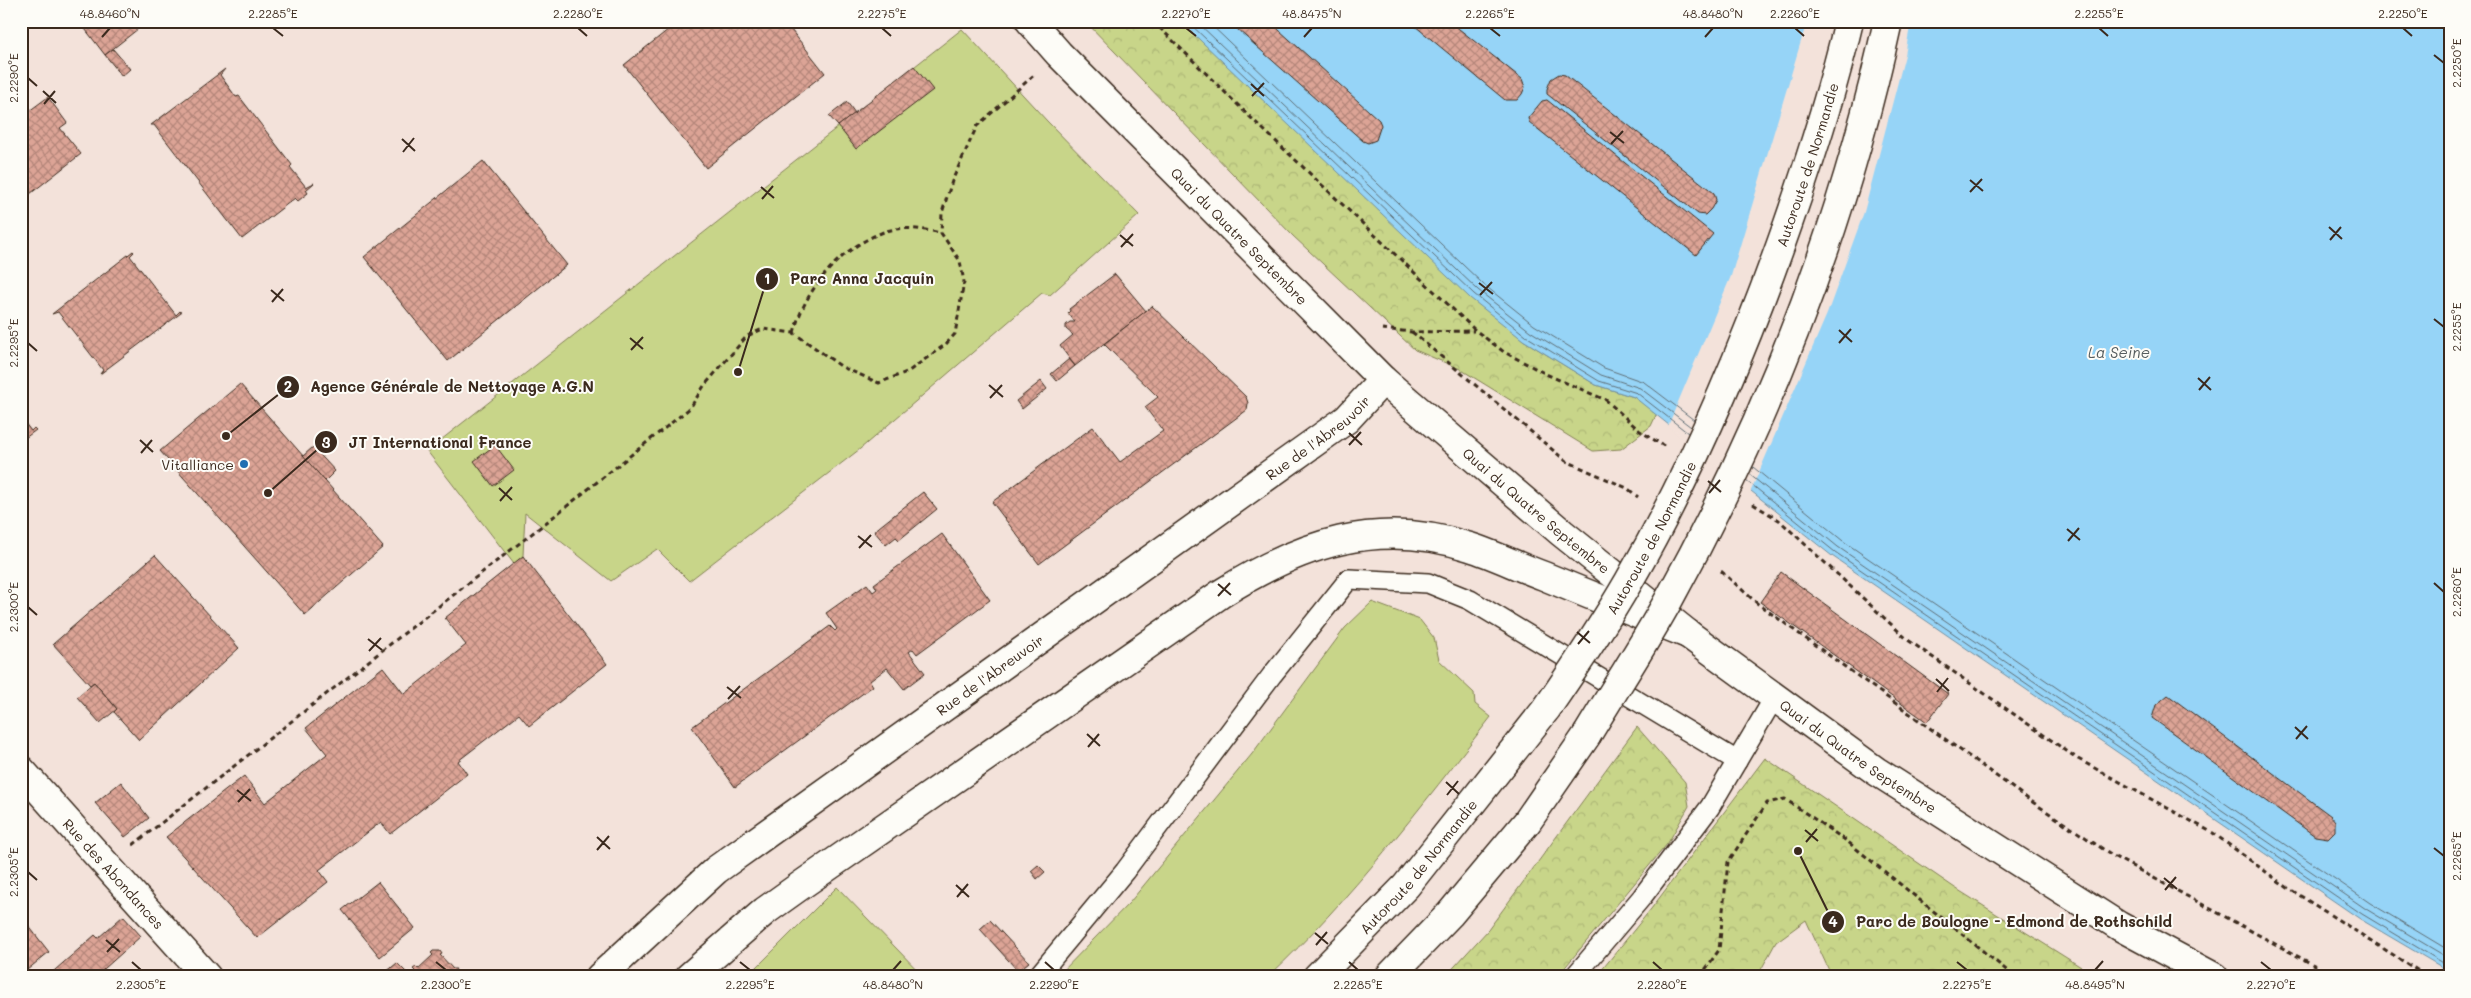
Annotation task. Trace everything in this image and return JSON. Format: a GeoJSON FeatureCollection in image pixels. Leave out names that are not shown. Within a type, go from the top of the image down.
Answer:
{"type":"FeatureCollection","features":[{"type":"Feature","properties":{"kind":"main road","name":"Quai du Quatre Septembre"},"geometry":{"type":"LineString","coordinates":[[1030,21],[1058,54],[1383,380],[1562,533],[1688,634],[1876,771],[2119,926],[2214,977]]}},
{"type":"Feature","properties":{"kind":"main road","name":"Autoroute de Normandie"},"geometry":{"type":"LineString","coordinates":[[1317,977],[1406,886],[1547,708],[1596,637],[1630,579],[1695,456],[1771,274],[1812,156],[1848,21]]}},
{"type":"Feature","properties":{"kind":"main road"},"geometry":{"type":"LineString","coordinates":[[1390,977],[1450,914],[1527,822],[1587,735],[1668,601],[1733,474],[1805,306],[1849,167],[1888,21]]}},
{"type":"Feature","properties":{"kind":"main road","name":"Rue de l'Abreuvoir"},"geometry":{"type":"LineString","coordinates":[[600,977],[716,870],[1346,419],[1383,380]]}},
{"type":"Feature","properties":{"kind":"main road"},"geometry":{"type":"LineString","coordinates":[[689,977],[745,927],[800,886],[1222,593],[1274,562],[1309,548],[1374,535],[1412,536],[1450,542],[1478,550],[1688,634]]}},
{"type":"Feature","properties":{"kind":"main road","name":"Rue des Abondances"},"geometry":{"type":"LineString","coordinates":[[21,770],[206,977]]}},
{"type":"Feature","properties":{"kind":"lane"},"geometry":{"type":"LineString","coordinates":[[1037,977],[1125,871],[1272,675],[1349,579],[1428,583],[1470,600],[1737,761]]}},
{"type":"Feature","properties":{"kind":"lane"},"geometry":{"type":"LineString","coordinates":[[1574,977],[1642,897],[1710,807],[1774,698]]}},
{"type":"Feature","properties":{"kind":"path"},"geometry":{"type":"LineString","coordinates":[[1153,21],[1247,114],[1475,330],[1513,356],[1606,400],[1640,431],[1664,447]]}},
{"type":"Feature","properties":{"kind":"path"},"geometry":{"type":"LineString","coordinates":[[107,865],[690,408],[704,386],[747,336],[763,329],[794,333],[842,367],[879,383],[909,371],[946,344],[955,334],[964,282],[960,261],[941,233],[942,213],[952,181],[977,126],[1058,54]]}},
{"type":"Feature","properties":{"kind":"path"},"geometry":{"type":"LineString","coordinates":[[794,333],[798,316],[814,288],[841,257],[882,232],[917,228],[941,233]]}},
{"type":"Feature","properties":{"kind":"path"},"geometry":{"type":"LineString","coordinates":[[1382,328],[1412,332],[1475,330]]}},
{"type":"Feature","properties":{"kind":"path"},"geometry":{"type":"LineString","coordinates":[[1412,332],[1566,461],[1627,488],[1642,501]]}},
{"type":"Feature","properties":{"kind":"path"},"geometry":{"type":"LineString","coordinates":[[1746,499],[1779,520],[1908,640],[2078,759],[2213,833],[2288,888],[2428,977]]}},
{"type":"Feature","properties":{"kind":"path"},"geometry":{"type":"LineString","coordinates":[[1714,565],[1758,604],[2028,799],[2099,846],[2336,977]]}},
{"type":"Feature","properties":{"kind":"path"},"geometry":{"type":"LineString","coordinates":[[1700,977],[1719,950],[1728,862],[1767,803],[1785,799],[1848,842],[2014,977]]}},
{"type":"Feature","properties":{"kind":"green space"},"geometry":{"type":"Polygon","coordinates":[[[1085,21],[1180,21],[1523,340],[1596,385],[1634,397],[1657,413],[1651,426],[1621,449],[1593,451],[1460,369],[1415,350],[1293,236],[1085,21]]]}},
{"type":"Feature","properties":{"kind":"green space"},"geometry":{"type":"Polygon","coordinates":[[[962,29],[1047,121],[1139,215],[1050,295],[1042,293],[860,449],[689,581],[657,549],[611,581],[525,513],[523,556],[514,564],[427,451],[962,29]]]}},
{"type":"Feature","properties":{"kind":"green space"},"geometry":{"type":"Polygon","coordinates":[[[1372,602],[1420,620],[1434,638],[1439,660],[1474,693],[1475,704],[1491,717],[1384,852],[1328,916],[1268,977],[1057,977],[1130,902],[1252,754],[1345,628],[1372,602]]]}},
{"type":"Feature","properties":{"kind":"green space"},"geometry":{"type":"Polygon","coordinates":[[[1637,727],[1685,782],[1689,806],[1668,843],[1557,977],[1445,977],[1488,930],[1637,727]]]}},
{"type":"Feature","properties":{"kind":"green space"},"geometry":{"type":"Polygon","coordinates":[[[1765,758],[1955,888],[2097,977],[1832,977],[1806,920],[1776,942],[1757,977],[1596,977],[1651,909],[1765,758]]]}},
{"type":"Feature","properties":{"kind":"green space"},"geometry":{"type":"Polygon","coordinates":[[[837,887],[924,977],[747,977],[837,887]]]}},
{"type":"Feature","properties":{"kind":"water","name":"La Seine"},"geometry":{"type":"Polygon","coordinates":[[[1180,21],[2450,21],[2450,972],[2360,919],[1832,556],[1634,397],[1596,385],[1523,340],[1470,298],[1180,21]]]}},
{"type":"Feature","properties":{"kind":"pier"},"geometry":{"type":"Polygon","coordinates":[[[1807,21],[1911,21],[1905,55],[1864,212],[1827,314],[1750,493],[1668,426],[1731,276],[1807,21]]]}},
{"type":"Feature","properties":{"kind":"building"},"geometry":{"type":"Polygon","coordinates":[[[79,21],[148,21],[105,55],[79,21]]]}},
{"type":"Feature","properties":{"kind":"building"},"geometry":{"type":"Polygon","coordinates":[[[679,21],[784,21],[825,73],[706,168],[624,65],[679,21]]]}},
{"type":"Feature","properties":{"kind":"building"},"geometry":{"type":"Polygon","coordinates":[[[1228,21],[1269,21],[1379,120],[1381,125],[1376,140],[1368,143],[1363,141],[1228,21]]]}},
{"type":"Feature","properties":{"kind":"building"},"geometry":{"type":"Polygon","coordinates":[[[1409,21],[1449,21],[1522,79],[1525,87],[1522,94],[1517,100],[1505,100],[1409,21]]]}},
{"type":"Feature","properties":{"kind":"building"},"geometry":{"type":"Polygon","coordinates":[[[113,49],[130,69],[122,76],[105,55],[113,49]]]}},
{"type":"Feature","properties":{"kind":"building"},"geometry":{"type":"Polygon","coordinates":[[[914,66],[933,90],[856,149],[838,126],[914,66]]]}},
{"type":"Feature","properties":{"kind":"building"},"geometry":{"type":"Polygon","coordinates":[[[225,69],[220,75],[236,97],[239,96],[292,165],[290,167],[306,187],[314,183],[306,190],[308,193],[298,201],[295,198],[242,239],[154,125],[151,125],[225,69]]]}},
{"type":"Feature","properties":{"kind":"building"},"geometry":{"type":"Polygon","coordinates":[[[1559,74],[1565,75],[1714,193],[1716,200],[1711,209],[1705,215],[1698,214],[1547,94],[1551,79],[1559,74]]]}},
{"type":"Feature","properties":{"kind":"building"},"geometry":{"type":"Polygon","coordinates":[[[48,97],[67,123],[60,128],[81,154],[21,201],[21,117],[48,97]]]}},
{"type":"Feature","properties":{"kind":"building"},"geometry":{"type":"Polygon","coordinates":[[[1547,100],[1713,234],[1696,255],[1529,122],[1528,118],[1542,101],[1547,100]]]}},
{"type":"Feature","properties":{"kind":"building"},"geometry":{"type":"Polygon","coordinates":[[[847,102],[855,113],[838,126],[829,116],[847,102]]]}},
{"type":"Feature","properties":{"kind":"building"},"geometry":{"type":"Polygon","coordinates":[[[483,161],[567,265],[448,361],[364,257],[483,161]]]}},
{"type":"Feature","properties":{"kind":"building"},"geometry":{"type":"Polygon","coordinates":[[[133,251],[130,256],[176,315],[180,311],[181,313],[100,374],[103,370],[58,312],[52,314],[133,251]]]}},
{"type":"Feature","properties":{"kind":"building"},"geometry":{"type":"Polygon","coordinates":[[[1115,274],[1146,311],[1075,366],[1060,346],[1073,335],[1066,329],[1066,325],[1070,322],[1075,322],[1068,313],[1069,309],[1115,274]]]}},
{"type":"Feature","properties":{"kind":"building"},"geometry":{"type":"Polygon","coordinates":[[[1152,306],[1246,397],[1248,403],[1247,410],[1039,564],[992,502],[1093,427],[1120,462],[1163,431],[1145,407],[1158,397],[1104,344],[1152,306]]]}},
{"type":"Feature","properties":{"kind":"building"},"geometry":{"type":"Polygon","coordinates":[[[1069,359],[1075,366],[1057,381],[1051,374],[1069,359]]]}},
{"type":"Feature","properties":{"kind":"building"},"geometry":{"type":"Polygon","coordinates":[[[1041,381],[1047,389],[1022,409],[1016,401],[1041,381]]]}},
{"type":"Feature","properties":{"kind":"building"},"geometry":{"type":"Polygon","coordinates":[[[240,384],[383,547],[305,615],[160,451],[240,384]]]}},
{"type":"Feature","properties":{"kind":"building"},"geometry":{"type":"Polygon","coordinates":[[[21,418],[31,431],[34,428],[36,430],[21,441],[21,418]]]}},
{"type":"Feature","properties":{"kind":"building"},"geometry":{"type":"Polygon","coordinates":[[[495,445],[514,470],[493,486],[474,461],[495,445]]]}},
{"type":"Feature","properties":{"kind":"building"},"geometry":{"type":"Polygon","coordinates":[[[313,447],[335,471],[325,481],[303,456],[313,447]]]}},
{"type":"Feature","properties":{"kind":"building"},"geometry":{"type":"Polygon","coordinates":[[[923,492],[937,509],[899,540],[896,537],[886,545],[874,531],[923,492]]]}},
{"type":"Feature","properties":{"kind":"building"},"geometry":{"type":"Polygon","coordinates":[[[942,534],[990,600],[917,654],[913,649],[909,652],[925,673],[904,689],[887,668],[870,681],[873,686],[735,787],[692,727],[830,626],[835,631],[837,629],[826,613],[867,584],[873,592],[877,589],[874,584],[942,534]]]}},
{"type":"Feature","properties":{"kind":"building"},"geometry":{"type":"Polygon","coordinates":[[[155,555],[239,648],[139,740],[114,712],[117,709],[94,682],[90,685],[53,644],[155,555]]]}},
{"type":"Feature","properties":{"kind":"building"},"geometry":{"type":"Polygon","coordinates":[[[523,556],[607,664],[529,726],[519,714],[458,761],[467,774],[390,834],[381,822],[319,870],[328,882],[257,938],[166,837],[244,776],[265,803],[327,754],[306,728],[383,667],[404,694],[466,645],[445,618],[523,556]]]}},
{"type":"Feature","properties":{"kind":"building"},"geometry":{"type":"Polygon","coordinates":[[[1781,572],[1948,694],[1927,722],[1760,602],[1781,572]]]}},
{"type":"Feature","properties":{"kind":"building"},"geometry":{"type":"Polygon","coordinates":[[[94,682],[117,709],[100,723],[77,697],[94,682]]]}},
{"type":"Feature","properties":{"kind":"building"},"geometry":{"type":"Polygon","coordinates":[[[2168,695],[2331,816],[2335,821],[2335,831],[2328,838],[2315,836],[2152,718],[2156,705],[2168,695]]]}},
{"type":"Feature","properties":{"kind":"building"},"geometry":{"type":"Polygon","coordinates":[[[121,782],[149,818],[125,837],[95,803],[121,782]]]}},
{"type":"Feature","properties":{"kind":"building"},"geometry":{"type":"Polygon","coordinates":[[[1038,865],[1045,872],[1037,879],[1031,871],[1038,865]]]}},
{"type":"Feature","properties":{"kind":"building"},"geometry":{"type":"Polygon","coordinates":[[[378,882],[415,928],[380,957],[342,910],[378,882]]]}},
{"type":"Feature","properties":{"kind":"building"},"geometry":{"type":"Polygon","coordinates":[[[123,916],[141,936],[95,977],[47,977],[95,935],[98,938],[123,916]]]}},
{"type":"Feature","properties":{"kind":"building"},"geometry":{"type":"Polygon","coordinates":[[[24,920],[49,952],[21,975],[21,922],[24,920]]]}},
{"type":"Feature","properties":{"kind":"building"},"geometry":{"type":"Polygon","coordinates":[[[990,920],[1029,962],[1018,971],[980,929],[990,920]]]}},
{"type":"Feature","properties":{"kind":"building"},"geometry":{"type":"Polygon","coordinates":[[[433,951],[440,951],[442,954],[440,955],[453,969],[456,969],[457,974],[461,975],[460,977],[417,977],[413,973],[415,971],[413,969],[416,967],[418,969],[433,955],[431,953],[433,951]]]}},
{"type":"Feature","properties":{"kind":"building"},"geometry":{"type":"Polygon","coordinates":[[[397,963],[411,977],[380,977],[397,963]]]}},
{"type":"Feature","properties":{"kind":"place","name":"Parc Anna Jacquin"},"geometry":{"type":"Point","coordinates":[738,372]}},
{"type":"Feature","properties":{"kind":"place","name":"Agence Générale de Nettoyage A.G.N"},"geometry":{"type":"Point","coordinates":[226,436]}},
{"type":"Feature","properties":{"kind":"place","name":"Vitalliance"},"geometry":{"type":"Point","coordinates":[244,464]}},
{"type":"Feature","properties":{"kind":"place","name":"JT International France"},"geometry":{"type":"Point","coordinates":[268,493]}},
{"type":"Feature","properties":{"kind":"place","name":"Parc de Boulogne - Edmond de Rothschild"},"geometry":{"type":"Point","coordinates":[1798,851]}}]}
